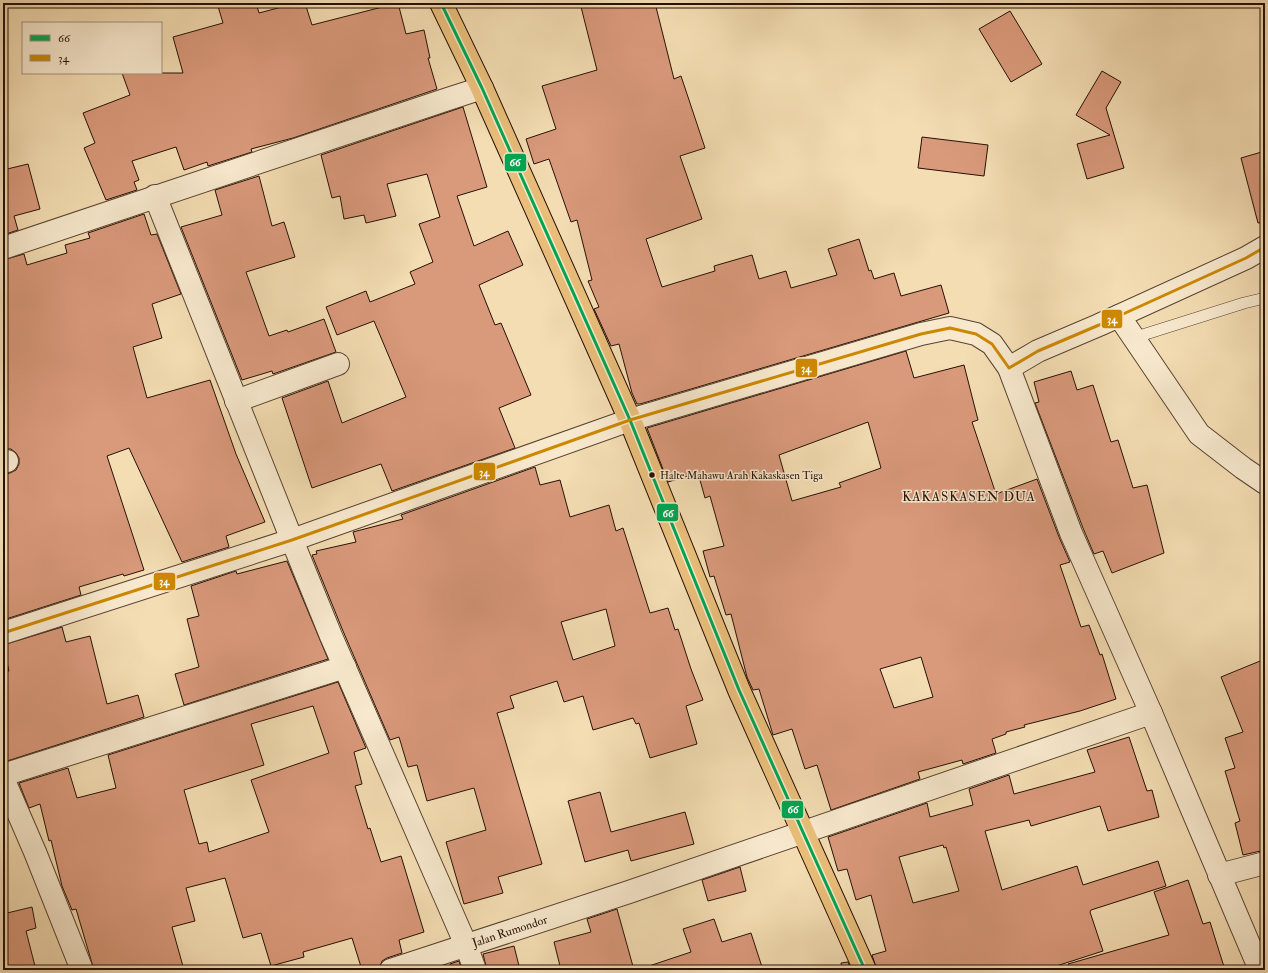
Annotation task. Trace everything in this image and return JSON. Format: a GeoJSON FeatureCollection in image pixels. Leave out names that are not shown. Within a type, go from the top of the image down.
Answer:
{"type":"FeatureCollection","features":[{"type":"Feature","properties":{"kind":"highway"},"geometry":{"type":"LineString","coordinates":[[440,3],[482,88],[630,420],[739,690],[865,970]]}},
{"type":"Feature","properties":{"kind":"street"},"geometry":{"type":"LineString","coordinates":[[3,248],[482,88]]}},
{"type":"Feature","properties":{"kind":"street"},"geometry":{"type":"LineString","coordinates":[[155,196],[292,540],[475,970]]}},
{"type":"Feature","properties":{"kind":"street"},"geometry":{"type":"LineString","coordinates":[[1009,368],[1038,351],[1246,258],[1265,247]]}},
{"type":"Feature","properties":{"kind":"street"},"geometry":{"type":"LineString","coordinates":[[1119,316],[1199,434],[1265,483]]}},
{"type":"Feature","properties":{"kind":"street"},"geometry":{"type":"LineString","coordinates":[[3,632],[292,540],[630,420],[921,334],[950,328],[976,334],[992,344],[1009,368],[1071,533],[1151,713],[1260,970]]}},
{"type":"Feature","properties":{"kind":"street"},"geometry":{"type":"LineString","coordinates":[[236,401],[338,364]]}},
{"type":"Feature","properties":{"kind":"street"},"geometry":{"type":"LineString","coordinates":[[82,970],[3,776],[345,667]]}},
{"type":"Feature","properties":{"kind":"street","name":"Jalan Rumondor"},"geometry":{"type":"LineString","coordinates":[[391,970],[804,833],[1151,713]]}},
{"type":"Feature","properties":{"kind":"street"},"geometry":{"type":"LineString","coordinates":[[1219,875],[1265,863]]}},
{"type":"Feature","properties":{"kind":"lane"},"geometry":{"type":"LineString","coordinates":[[1133,338],[1244,303],[1265,298]]}},
{"type":"Feature","properties":{"kind":"building"},"geometry":{"type":"Polygon","coordinates":[[[217,3],[256,3],[259,13],[297,3],[305,3],[312,25],[398,3],[406,34],[424,30],[430,58],[428,58],[437,89],[293,138],[251,149],[252,152],[208,166],[207,162],[184,170],[176,147],[132,161],[139,180],[134,182],[137,190],[106,200],[84,148],[95,143],[83,113],[130,95],[122,74],[183,73],[173,37],[223,23],[217,3]]]}},
{"type":"Feature","properties":{"kind":"building"},"geometry":{"type":"Polygon","coordinates":[[[580,3],[655,3],[674,79],[681,76],[705,148],[680,156],[702,219],[646,239],[662,287],[715,271],[714,266],[752,255],[759,279],[786,271],[791,288],[837,275],[828,249],[859,239],[869,271],[871,270],[874,279],[894,273],[901,296],[941,285],[949,313],[637,404],[632,393],[619,344],[611,346],[594,309],[599,307],[588,281],[592,280],[577,220],[571,222],[549,159],[534,164],[526,139],[556,129],[542,86],[597,70],[580,3]]]}},
{"type":"Feature","properties":{"kind":"building"},"geometry":{"type":"Polygon","coordinates":[[[1010,11],[1042,64],[1011,82],[979,29],[1010,11]]]}},
{"type":"Feature","properties":{"kind":"building"},"geometry":{"type":"Polygon","coordinates":[[[1102,71],[1121,82],[1106,108],[1124,168],[1087,179],[1077,144],[1110,135],[1076,115],[1102,71]]]}},
{"type":"Feature","properties":{"kind":"building"},"geometry":{"type":"Polygon","coordinates":[[[463,107],[487,187],[457,196],[474,246],[508,231],[523,265],[479,285],[495,325],[501,323],[531,395],[499,408],[515,448],[392,491],[381,464],[312,488],[282,398],[328,381],[342,423],[406,397],[374,321],[337,335],[326,307],[366,291],[370,302],[415,284],[410,272],[433,262],[419,224],[440,217],[427,174],[387,184],[396,216],[366,223],[364,215],[344,219],[340,196],[332,198],[321,155],[463,107]]]}},
{"type":"Feature","properties":{"kind":"building"},"geometry":{"type":"Polygon","coordinates":[[[922,137],[988,145],[984,176],[918,168],[922,137]]]}},
{"type":"Feature","properties":{"kind":"building"},"geometry":{"type":"Polygon","coordinates":[[[1265,151],[1265,222],[1258,223],[1241,158],[1265,151]]]}},
{"type":"Feature","properties":{"kind":"building"},"geometry":{"type":"Polygon","coordinates":[[[28,164],[40,209],[14,216],[18,230],[3,235],[3,170],[28,164]]]}},
{"type":"Feature","properties":{"kind":"building"},"geometry":{"type":"Polygon","coordinates":[[[259,176],[272,226],[284,222],[295,257],[246,272],[269,336],[287,330],[288,332],[324,319],[336,352],[273,374],[272,371],[242,380],[181,227],[222,215],[215,190],[259,176]]]}},
{"type":"Feature","properties":{"kind":"building"},"geometry":{"type":"Polygon","coordinates":[[[144,214],[151,235],[157,234],[181,294],[152,304],[162,338],[133,347],[147,398],[210,380],[236,454],[265,522],[226,536],[229,547],[182,562],[129,448],[107,456],[144,570],[124,576],[123,574],[79,587],[81,595],[3,620],[3,474],[16,470],[19,464],[19,458],[11,449],[3,449],[3,260],[24,254],[27,265],[67,253],[65,245],[90,238],[88,233],[144,214]]]}},
{"type":"Feature","properties":{"kind":"building"},"geometry":{"type":"Polygon","coordinates":[[[906,351],[914,378],[964,365],[978,420],[972,422],[996,494],[1037,479],[1070,562],[1060,565],[1081,627],[1089,625],[1100,655],[1102,654],[1116,699],[1080,711],[1024,725],[1025,727],[1006,732],[1006,734],[992,739],[996,753],[963,764],[962,760],[918,772],[920,779],[831,810],[817,765],[805,769],[792,729],[773,735],[759,689],[753,690],[747,677],[731,614],[726,615],[714,576],[710,577],[703,551],[724,546],[710,496],[705,498],[698,473],[668,482],[647,428],[906,351]],[[868,422],[779,455],[792,501],[841,487],[839,483],[881,468],[868,422]],[[921,657],[880,669],[894,708],[933,697],[921,657]]]}},
{"type":"Feature","properties":{"kind":"building"},"geometry":{"type":"Polygon","coordinates":[[[1071,371],[1077,390],[1093,385],[1111,442],[1118,440],[1133,488],[1147,485],[1164,553],[1112,573],[1103,551],[1094,554],[1035,403],[1039,402],[1034,382],[1071,371]]]}},
{"type":"Feature","properties":{"kind":"building"},"geometry":{"type":"Polygon","coordinates":[[[535,467],[540,485],[560,480],[570,517],[609,505],[616,531],[623,528],[650,613],[668,608],[675,630],[678,629],[703,700],[686,706],[697,744],[650,758],[639,723],[636,724],[633,718],[593,730],[583,696],[564,702],[557,681],[510,696],[514,708],[497,713],[542,864],[498,877],[503,893],[464,904],[446,842],[486,830],[474,788],[427,801],[417,765],[408,767],[399,737],[390,740],[312,555],[317,554],[316,551],[356,542],[353,532],[403,519],[401,515],[535,467]],[[606,609],[561,622],[573,660],[615,646],[606,609]]]}},
{"type":"Feature","properties":{"kind":"building"},"geometry":{"type":"Polygon","coordinates":[[[287,561],[328,659],[184,705],[175,674],[199,667],[187,619],[199,616],[191,586],[236,571],[237,574],[287,561]]]}},
{"type":"Feature","properties":{"kind":"building"},"geometry":{"type":"Polygon","coordinates":[[[62,627],[66,642],[90,636],[107,704],[138,695],[144,717],[4,762],[3,672],[9,671],[3,645],[62,627]]]}},
{"type":"Feature","properties":{"kind":"building"},"geometry":{"type":"Polygon","coordinates":[[[1265,659],[1265,850],[1243,855],[1235,823],[1240,821],[1225,771],[1235,768],[1225,738],[1243,732],[1221,677],[1265,659]]]}},
{"type":"Feature","properties":{"kind":"building"},"geometry":{"type":"Polygon","coordinates":[[[338,682],[366,748],[354,752],[362,784],[355,786],[368,829],[370,828],[381,862],[401,856],[424,932],[399,940],[402,953],[382,961],[379,970],[362,970],[352,938],[303,952],[304,957],[271,966],[261,933],[243,938],[225,878],[186,888],[195,921],[172,927],[184,970],[94,970],[76,909],[72,910],[62,886],[51,840],[49,841],[40,804],[29,808],[19,783],[68,768],[77,798],[116,788],[108,755],[338,682]],[[313,706],[251,724],[264,765],[184,790],[199,844],[207,842],[209,852],[269,832],[251,780],[329,753],[313,706]]]}},
{"type":"Feature","properties":{"kind":"building"},"geometry":{"type":"Polygon","coordinates":[[[1129,737],[1147,791],[1152,790],[1159,817],[1108,831],[1100,806],[1031,826],[1029,820],[985,831],[1002,890],[1077,866],[1083,885],[1158,861],[1166,886],[1091,910],[1090,912],[1103,951],[1044,970],[877,970],[872,955],[886,951],[871,895],[856,900],[847,869],[838,871],[828,837],[927,803],[930,817],[973,805],[969,789],[1009,775],[1014,794],[1095,772],[1087,750],[1129,737]],[[943,845],[899,857],[913,903],[959,891],[946,847],[944,848],[943,845]]]}},
{"type":"Feature","properties":{"kind":"building"},"geometry":{"type":"Polygon","coordinates":[[[600,792],[611,832],[685,812],[694,844],[631,861],[628,850],[585,862],[568,801],[600,792]]]}},
{"type":"Feature","properties":{"kind":"building"},"geometry":{"type":"Polygon","coordinates":[[[740,867],[746,891],[708,901],[702,880],[740,867]]]}},
{"type":"Feature","properties":{"kind":"building"},"geometry":{"type":"Polygon","coordinates":[[[1188,880],[1203,924],[1210,922],[1225,970],[1069,970],[1068,964],[1169,935],[1154,892],[1188,880]]]}},
{"type":"Feature","properties":{"kind":"building"},"geometry":{"type":"Polygon","coordinates":[[[32,907],[36,928],[26,931],[36,970],[3,970],[3,914],[32,907]]]}},
{"type":"Feature","properties":{"kind":"building"},"geometry":{"type":"Polygon","coordinates":[[[617,909],[634,970],[561,970],[554,942],[591,932],[587,919],[617,909]]]}},
{"type":"Feature","properties":{"kind":"building"},"geometry":{"type":"Polygon","coordinates":[[[714,919],[722,942],[751,933],[763,970],[650,970],[649,966],[691,952],[683,929],[714,919]]]}},
{"type":"Feature","properties":{"kind":"building"},"geometry":{"type":"Polygon","coordinates":[[[514,946],[520,970],[487,970],[483,954],[514,946]]]}},
{"type":"Feature","properties":{"kind":"building"},"geometry":{"type":"Polygon","coordinates":[[[459,961],[462,970],[451,970],[450,964],[459,961]]]}},
{"type":"Feature","properties":{"kind":"building"},"geometry":{"type":"Polygon","coordinates":[[[848,962],[851,970],[842,970],[841,963],[848,962]]]}},
{"type":"Feature","properties":{"kind":"transit line","name":"66"},"geometry":{"type":"LineString","coordinates":[[441,3],[482,88],[630,420],[739,690],[865,970]]}},
{"type":"Feature","properties":{"kind":"transit line","name":"34"},"geometry":{"type":"LineString","coordinates":[[3,633],[292,540],[630,420],[921,334],[950,328],[976,334],[992,344],[1009,368],[1038,351],[1246,258],[1265,247]]}},
{"type":"Feature","properties":{"kind":"place","name":"Halte Mahawu Arah Kakaskasen Tiga"},"geometry":{"type":"Point","coordinates":[652,475]}},
{"type":"Feature","properties":{"kind":"district","name":"KAKASKASEN DUA"},"geometry":{"type":"Point","coordinates":[969,497]}}]}
